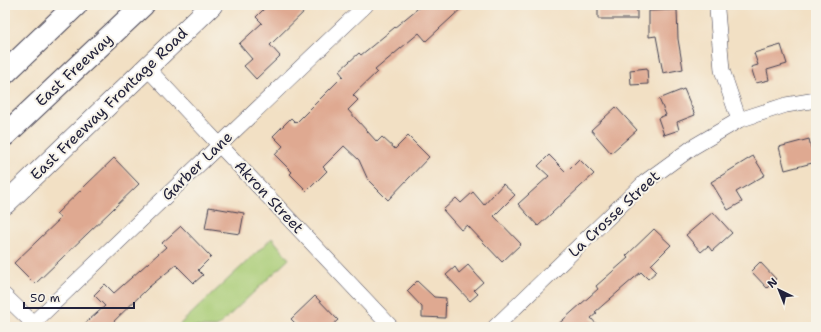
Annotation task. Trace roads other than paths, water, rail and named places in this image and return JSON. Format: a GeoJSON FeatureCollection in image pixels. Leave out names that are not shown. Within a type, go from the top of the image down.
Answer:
{"type":"FeatureCollection","features":[{"type":"Feature","properties":{"kind":"highway"},"geometry":{"type":"LineString","coordinates":[[5,73],[76,5]]}},
{"type":"Feature","properties":{"kind":"highway","name":"East Freeway"},"geometry":{"type":"LineString","coordinates":[[5,136],[143,5]]}},
{"type":"Feature","properties":{"kind":"main road","name":"East Freeway Frontage Road"},"geometry":{"type":"LineString","coordinates":[[5,204],[212,5]]}},
{"type":"Feature","properties":{"kind":"street","name":"Garber Lane"},"geometry":{"type":"LineString","coordinates":[[31,325],[366,5]]}},
{"type":"Feature","properties":{"kind":"street"},"geometry":{"type":"LineString","coordinates":[[718,5],[717,10],[722,70],[739,120]]}},
{"type":"Feature","properties":{"kind":"street","name":"Akron Street"},"geometry":{"type":"LineString","coordinates":[[147,68],[391,327]]}},
{"type":"Feature","properties":{"kind":"street","name":"La Crosse Street"},"geometry":{"type":"LineString","coordinates":[[495,327],[645,182],[693,147],[739,120],[786,105],[816,100]]}},
{"type":"Feature","properties":{"kind":"street"},"geometry":{"type":"LineString","coordinates":[[5,296],[31,325]]}}]}
